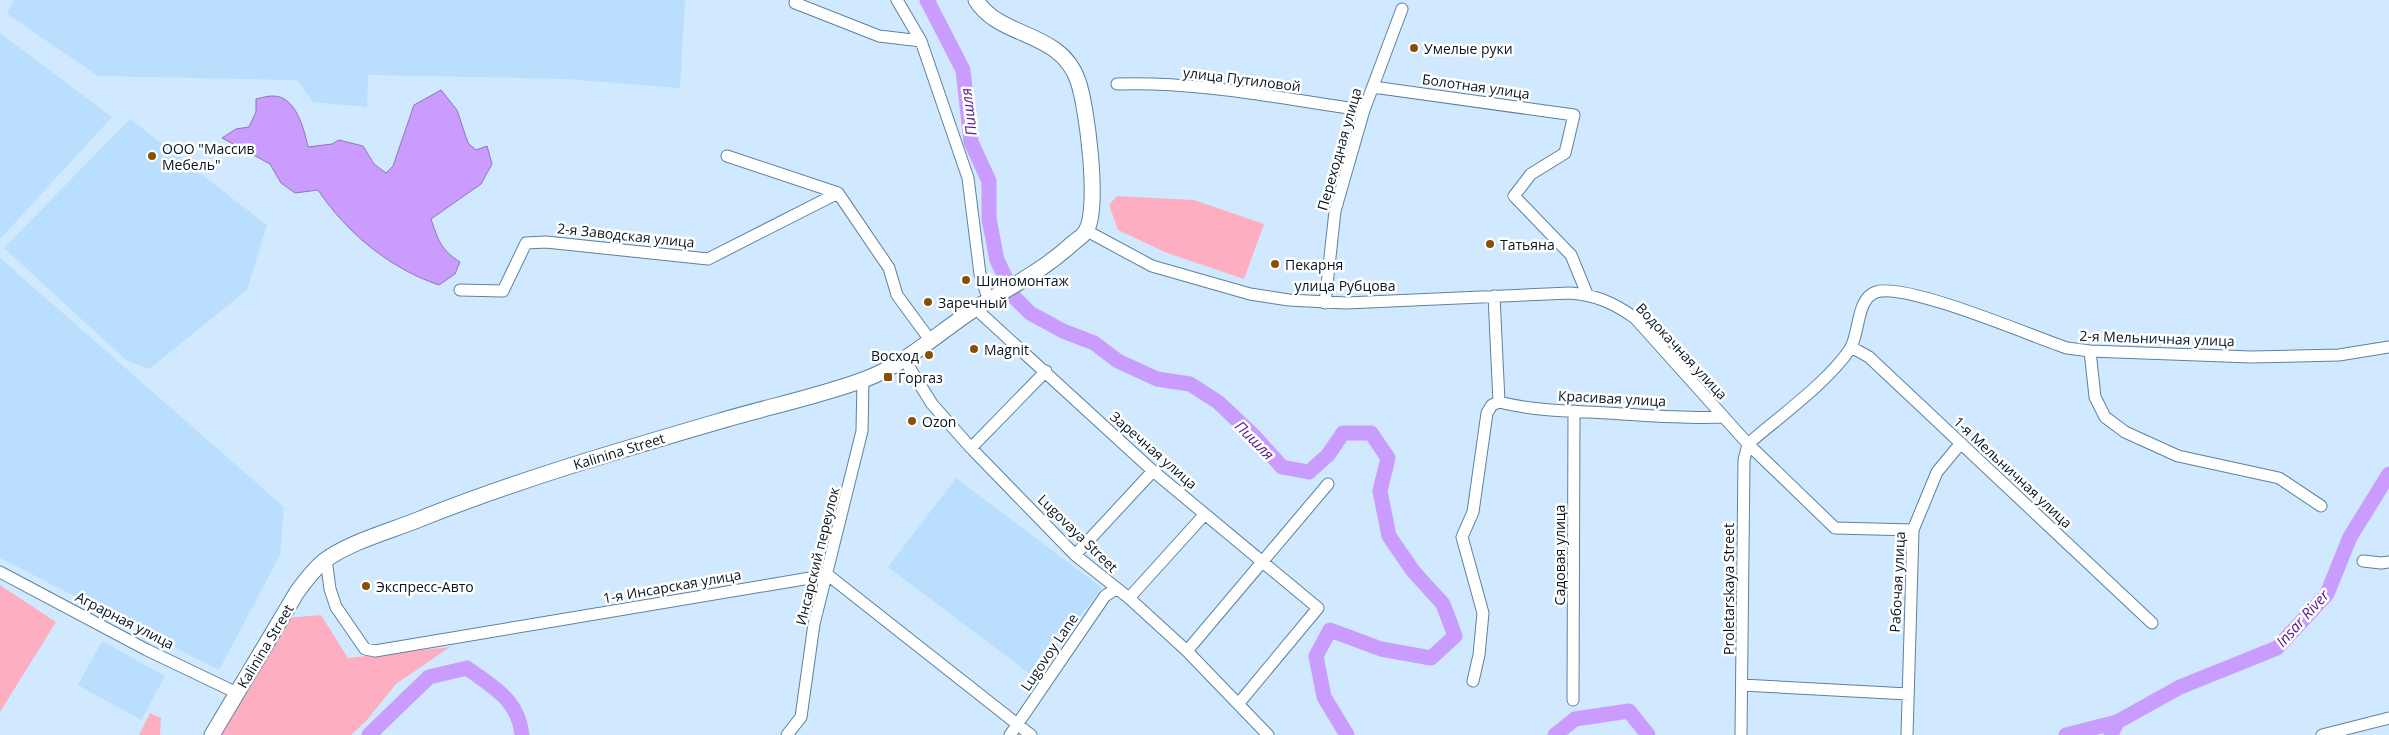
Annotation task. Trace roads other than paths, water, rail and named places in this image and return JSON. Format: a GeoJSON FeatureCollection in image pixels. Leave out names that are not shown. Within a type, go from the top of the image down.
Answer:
{"type":"FeatureCollection","features":[{"type":"Feature","properties":{"kind":"main road"},"geometry":{"type":"LineString","coordinates":[[976,0],[984,12],[998,22],[1045,42],[1060,53],[1072,67],[1079,82],[1093,180],[1093,208],[1086,231]]}},
{"type":"Feature","properties":{"kind":"main road","name":"Kalinina Street"},"geometry":{"type":"LineString","coordinates":[[212,735],[297,592],[312,571],[326,559],[451,507],[525,481],[614,452],[864,380],[904,359],[988,302],[1031,276],[1059,256],[1086,231]]}},
{"type":"Feature","properties":{"kind":"street"},"geometry":{"type":"LineString","coordinates":[[796,0],[795,3],[879,36],[921,41]]}},
{"type":"Feature","properties":{"kind":"street"},"geometry":{"type":"LineString","coordinates":[[898,0],[921,41],[968,178],[980,274],[988,302]]}},
{"type":"Feature","properties":{"kind":"street","name":"Переходная улица"},"geometry":{"type":"LineString","coordinates":[[1325,303],[1335,211],[1364,110],[1402,9]]}},
{"type":"Feature","properties":{"kind":"street","name":"улица Путиловой"},"geometry":{"type":"LineString","coordinates":[[1117,84],[1150,83],[1212,89],[1364,110]]}},
{"type":"Feature","properties":{"kind":"street","name":"Болотная улица"},"geometry":{"type":"LineString","coordinates":[[1373,87],[1574,115],[1565,153],[1531,174],[1514,196],[1571,255],[1587,294]]}},
{"type":"Feature","properties":{"kind":"street"},"geometry":{"type":"LineString","coordinates":[[727,156],[838,193],[889,268],[897,295],[930,340]]}},
{"type":"Feature","properties":{"kind":"street","name":"2-я Заводская улица"},"geometry":{"type":"LineString","coordinates":[[460,290],[503,290],[526,243],[546,242],[708,259],[838,193]]}},
{"type":"Feature","properties":{"kind":"street","name":"улица Рубцова"},"geometry":{"type":"LineString","coordinates":[[1086,231],[1152,266],[1250,294],[1325,303],[1587,294]]}},
{"type":"Feature","properties":{"kind":"street","name":"2-я Мельничная улица"},"geometry":{"type":"LineString","coordinates":[[1851,347],[1867,299],[1876,292],[1894,291],[1930,299],[2067,348],[2090,351],[2251,356],[2339,355],[2389,347]]}},
{"type":"Feature","properties":{"kind":"street","name":"Водокачная улица"},"geometry":{"type":"LineString","coordinates":[[1587,294],[1615,303],[1635,318],[1748,444],[1835,528],[1913,530]]}},
{"type":"Feature","properties":{"kind":"street"},"geometry":{"type":"LineString","coordinates":[[1473,681],[1479,655],[1483,613],[1464,551],[1462,537],[1473,512],[1487,413],[1492,405],[1499,402],[1494,296]]}},
{"type":"Feature","properties":{"kind":"street","name":"Заречная улица"},"geometry":{"type":"LineString","coordinates":[[988,302],[1046,371],[1153,471],[1264,561],[1318,608],[1239,703]]}},
{"type":"Feature","properties":{"kind":"street"},"geometry":{"type":"LineString","coordinates":[[1748,444],[1834,368],[1851,347]]}},
{"type":"Feature","properties":{"kind":"street","name":"1-я Мельничная улица"},"geometry":{"type":"LineString","coordinates":[[1851,347],[1870,357],[2152,623]]}},
{"type":"Feature","properties":{"kind":"street"},"geometry":{"type":"LineString","coordinates":[[2090,351],[2095,397],[2105,417],[2125,432],[2178,456],[2279,478],[2321,506]]}},
{"type":"Feature","properties":{"kind":"street","name":"Lugovaya Street"},"geometry":{"type":"LineString","coordinates":[[904,359],[932,404],[971,448],[1075,555],[1116,590],[1129,598],[1187,651],[1268,735]]}},
{"type":"Feature","properties":{"kind":"street"},"geometry":{"type":"LineString","coordinates":[[971,448],[1046,371]]}},
{"type":"Feature","properties":{"kind":"street","name":"Инсарский переулок"},"geometry":{"type":"LineString","coordinates":[[787,735],[801,717],[814,624],[828,575],[862,430],[864,380]]}},
{"type":"Feature","properties":{"kind":"street","name":"Красивая улица"},"geometry":{"type":"LineString","coordinates":[[1499,402],[1518,407],[1574,411],[1698,418],[1723,416]]}},
{"type":"Feature","properties":{"kind":"street","name":"Садовая улица"},"geometry":{"type":"LineString","coordinates":[[1573,700],[1574,411]]}},
{"type":"Feature","properties":{"kind":"street","name":"Рабочая улица"},"geometry":{"type":"LineString","coordinates":[[1906,735],[1913,530],[1937,472],[1961,443]]}},
{"type":"Feature","properties":{"kind":"street","name":"Proletarskaya Street"},"geometry":{"type":"LineString","coordinates":[[1741,735],[1744,460],[1748,444]]}},
{"type":"Feature","properties":{"kind":"street"},"geometry":{"type":"LineString","coordinates":[[1075,555],[1153,471]]}},
{"type":"Feature","properties":{"kind":"street"},"geometry":{"type":"LineString","coordinates":[[1187,651],[1328,484]]}},
{"type":"Feature","properties":{"kind":"street"},"geometry":{"type":"LineString","coordinates":[[1129,598],[1205,514]]}},
{"type":"Feature","properties":{"kind":"street","name":"1-я Инсарская улица"},"geometry":{"type":"LineString","coordinates":[[326,559],[330,589],[336,607],[365,649],[375,651],[828,575]]}},
{"type":"Feature","properties":{"kind":"street"},"geometry":{"type":"LineString","coordinates":[[2363,561],[2389,562]]}},
{"type":"Feature","properties":{"kind":"street","name":"Аграрная улица"},"geometry":{"type":"LineString","coordinates":[[0,572],[147,650],[237,694]]}},
{"type":"Feature","properties":{"kind":"street"},"geometry":{"type":"LineString","coordinates":[[828,575],[1031,735]]}},
{"type":"Feature","properties":{"kind":"street","name":"Lugovoy Lane"},"geometry":{"type":"LineString","coordinates":[[1010,735],[1106,596],[1116,590]]}},
{"type":"Feature","properties":{"kind":"street"},"geometry":{"type":"LineString","coordinates":[[1742,685],[1908,694]]}},
{"type":"Feature","properties":{"kind":"street"},"geometry":{"type":"LineString","coordinates":[[2322,735],[2389,718]]}},
{"type":"Feature","properties":{"kind":"waterway","name":"Пишля"},"geometry":{"type":"LineString","coordinates":[[927,0],[963,70],[971,142],[989,181],[989,219],[997,260],[1015,298],[1030,313],[1063,331],[1094,343],[1118,361],[1157,379],[1190,384],[1218,402],[1254,436],[1282,467],[1309,472],[1328,455],[1343,433],[1371,433],[1388,458],[1380,491],[1389,536],[1413,571],[1443,604],[1455,636],[1431,658],[1381,649],[1330,630],[1316,656],[1324,697],[1347,735]]}},
{"type":"Feature","properties":{"kind":"waterway","name":"Insar River"},"geometry":{"type":"LineString","coordinates":[[2111,735],[2117,722],[2180,687],[2277,648],[2327,594],[2350,537],[2389,474]]}},
{"type":"Feature","properties":{"kind":"waterway","name":"Insar River"},"geometry":{"type":"LineString","coordinates":[[369,735],[429,677],[467,668],[495,688],[510,703],[516,712],[522,735]]}},
{"type":"Feature","properties":{"kind":"waterway","name":"Пишля"},"geometry":{"type":"LineString","coordinates":[[1555,735],[1575,719],[1629,711],[1648,735]]}},
{"type":"Feature","properties":{"kind":"waterway","name":"Пишля"},"geometry":{"type":"LineString","coordinates":[[2066,735],[2117,722]]}},
{"type":"Feature","properties":{"kind":"place","name":"Умелые руки"},"geometry":{"type":"Point","coordinates":[1414,48]}},
{"type":"Feature","properties":{"kind":"place","name":"ООО \"Массив Мебель\""},"geometry":{"type":"Point","coordinates":[152,156]}},
{"type":"Feature","properties":{"kind":"place","name":"Татьяна"},"geometry":{"type":"Point","coordinates":[1490,244]}},
{"type":"Feature","properties":{"kind":"place","name":"Пекарня"},"geometry":{"type":"Point","coordinates":[1275,264]}},
{"type":"Feature","properties":{"kind":"place","name":"Шиномонтаж"},"geometry":{"type":"Point","coordinates":[966,280]}},
{"type":"Feature","properties":{"kind":"place","name":"Заречный"},"geometry":{"type":"Point","coordinates":[928,302]}},
{"type":"Feature","properties":{"kind":"place","name":"Magnit"},"geometry":{"type":"Point","coordinates":[974,349]}},
{"type":"Feature","properties":{"kind":"place","name":"Восход"},"geometry":{"type":"Point","coordinates":[929,355]}},
{"type":"Feature","properties":{"kind":"place","name":"Горгаз"},"geometry":{"type":"Point","coordinates":[888,377]}},
{"type":"Feature","properties":{"kind":"place","name":"Ozon"},"geometry":{"type":"Point","coordinates":[912,421]}},
{"type":"Feature","properties":{"kind":"place","name":"Экспресс-Авто"},"geometry":{"type":"Point","coordinates":[366,586]}}]}
